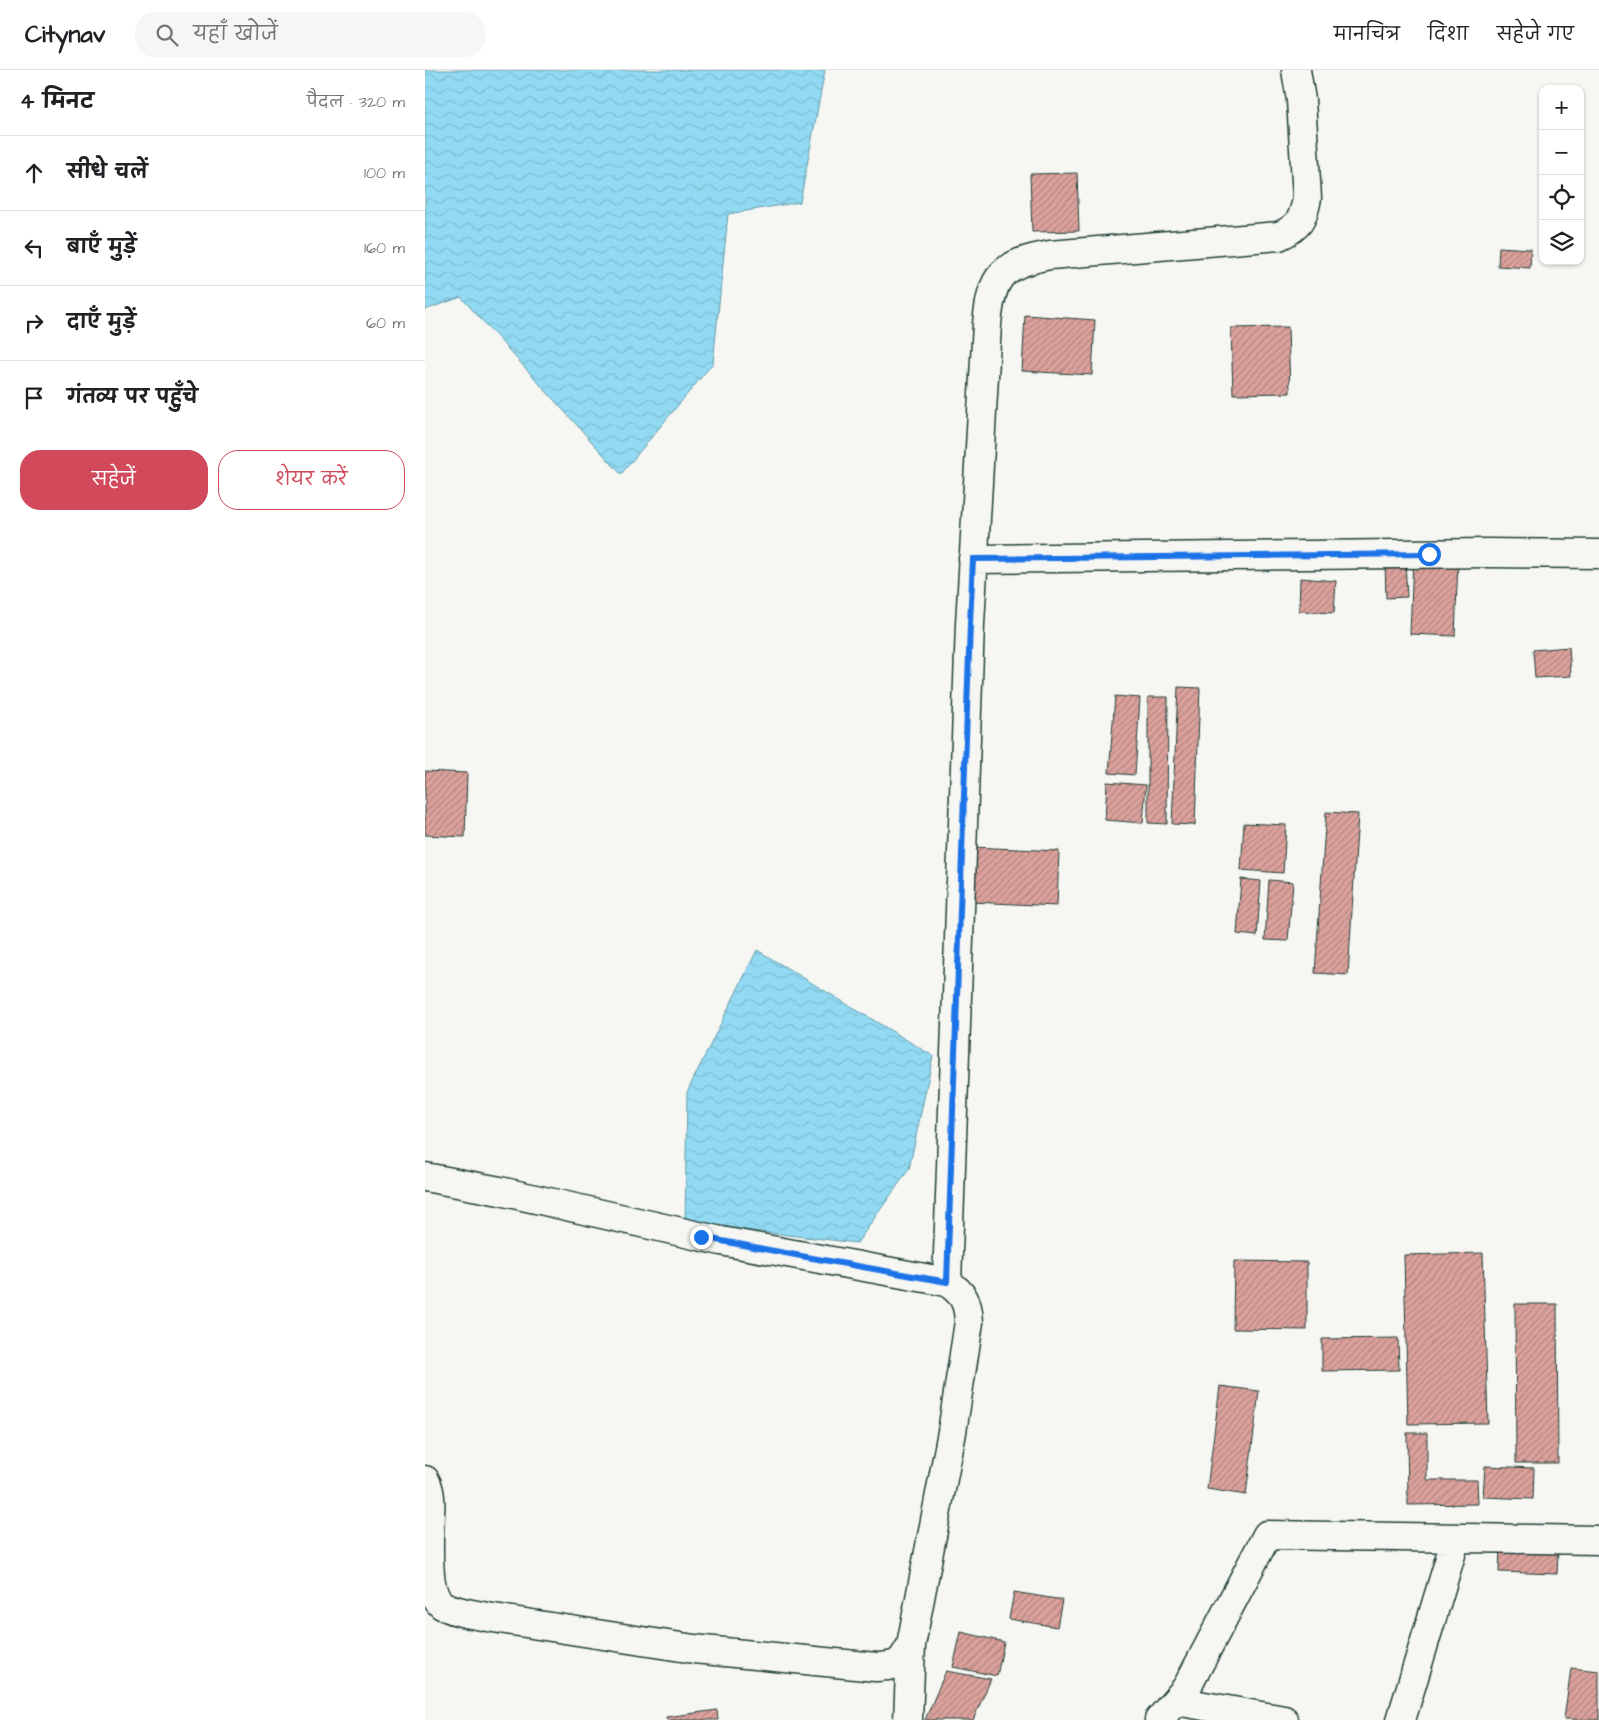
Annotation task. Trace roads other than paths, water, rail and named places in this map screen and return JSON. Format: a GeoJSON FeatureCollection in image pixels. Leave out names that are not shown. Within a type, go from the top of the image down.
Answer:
{"type":"FeatureCollection","features":[{"type":"Feature","properties":{"kind":"street"},"geometry":{"type":"LineString","coordinates":[[947,1282],[970,624],[990,298],[998,279],[1010,267],[1027,259],[1050,255],[1279,236],[1291,230],[1299,223],[1305,212],[1307,198],[1301,100],[1296,70]]}},
{"type":"Feature","properties":{"kind":"street"},"geometry":{"type":"LineString","coordinates":[[973,559],[1599,554]]}},
{"type":"Feature","properties":{"kind":"street"},"geometry":{"type":"LineString","coordinates":[[425,1177],[721,1241],[947,1282],[960,1290],[968,1307],[969,1322],[952,1432],[911,1645],[908,1720]]}},
{"type":"Feature","properties":{"kind":"street"},"geometry":{"type":"LineString","coordinates":[[425,1480],[431,1499],[427,1576],[430,1592],[441,1605],[487,1617],[694,1648],[877,1667],[895,1666],[904,1658],[911,1645]]}},
{"type":"Feature","properties":{"kind":"street"},"geometry":{"type":"LineString","coordinates":[[1167,1710],[1187,1687],[1267,1535],[1599,1540]]}},
{"type":"Feature","properties":{"kind":"street"},"geometry":{"type":"LineString","coordinates":[[1401,1720],[1455,1538]]}},
{"type":"Feature","properties":{"kind":"street"},"geometry":{"type":"LineString","coordinates":[[1167,1710],[1284,1720]]}},
{"type":"Feature","properties":{"kind":"water"},"geometry":{"type":"Polygon","coordinates":[[[425,70],[825,70],[800,202],[728,214],[713,363],[621,474],[461,297],[425,310],[425,70]]]}},
{"type":"Feature","properties":{"kind":"water"},"geometry":{"type":"Polygon","coordinates":[[[757,950],[933,1056],[909,1169],[857,1243],[685,1223],[687,1092],[757,950]]]}}]}
